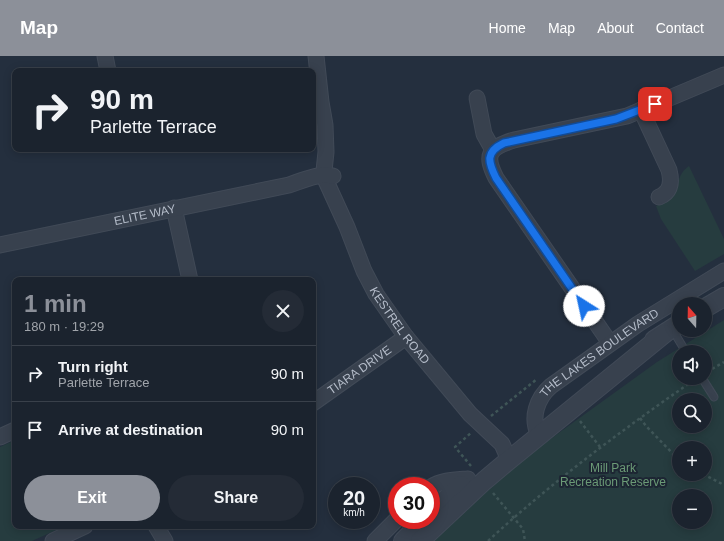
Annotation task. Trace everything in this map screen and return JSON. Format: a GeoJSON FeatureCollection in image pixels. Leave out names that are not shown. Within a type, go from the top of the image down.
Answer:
{"type":"FeatureCollection","features":[{"type":"Feature","properties":{"kind":"street"},"geometry":{"type":"LineString","coordinates":[[105,56],[107,68]]}},
{"type":"Feature","properties":{"kind":"street","name":"KESTREL ROAD"},"geometry":{"type":"LineString","coordinates":[[316,56],[325,124],[328,177],[367,277],[406,337],[470,414],[492,449],[504,454]]}},
{"type":"Feature","properties":{"kind":"street"},"geometry":{"type":"LineString","coordinates":[[610,343],[496,178],[489,162],[490,157],[493,150],[497,146],[514,140],[616,119],[724,75]]}},
{"type":"Feature","properties":{"kind":"street"},"geometry":{"type":"LineString","coordinates":[[477,98],[484,134],[493,150]]}},
{"type":"Feature","properties":{"kind":"street"},"geometry":{"type":"LineString","coordinates":[[641,110],[669,170],[671,178],[669,190],[664,195],[659,197]]}},
{"type":"Feature","properties":{"kind":"street","name":"ELITE WAY"},"geometry":{"type":"LineString","coordinates":[[0,245],[290,185],[315,183],[328,177]]}},
{"type":"Feature","properties":{"kind":"street"},"geometry":{"type":"LineString","coordinates":[[174,208],[189,277]]}},
{"type":"Feature","properties":{"kind":"street","name":"THE LAKES BOULEVARD"},"geometry":{"type":"LineString","coordinates":[[537,429],[537,407],[544,392],[551,386],[610,343],[672,302],[724,271]]}},
{"type":"Feature","properties":{"kind":"street"},"geometry":{"type":"LineString","coordinates":[[712,304],[724,297]]}},
{"type":"Feature","properties":{"kind":"street","name":"THE LAKES BOULEVARD"},"geometry":{"type":"LineString","coordinates":[[440,505],[468,479],[672,329]]}},
{"type":"Feature","properties":{"kind":"street","name":"TIARA DRIVE"},"geometry":{"type":"LineString","coordinates":[[316,401],[406,337]]}},
{"type":"Feature","properties":{"kind":"street"},"geometry":{"type":"LineString","coordinates":[[0,437],[12,431]]}},
{"type":"Feature","properties":{"kind":"street","name":"THE LAKES BOULEVARD"},"geometry":{"type":"LineString","coordinates":[[420,541],[478,486],[504,454]]}},
{"type":"Feature","properties":{"kind":"street"},"geometry":{"type":"LineString","coordinates":[[440,483],[446,481],[468,479]]}},
{"type":"Feature","properties":{"kind":"street"},"geometry":{"type":"LineString","coordinates":[[375,541],[388,528]]}},
{"type":"Feature","properties":{"kind":"street"},"geometry":{"type":"LineString","coordinates":[[53,541],[79,529]]}},
{"type":"Feature","properties":{"kind":"street"},"geometry":{"type":"LineString","coordinates":[[158,529],[164,541]]}},
{"type":"Feature","properties":{"kind":"street"},"geometry":{"type":"LineString","coordinates":[[403,541],[415,529]]}},
{"type":"Feature","properties":{"kind":"lane"},"geometry":{"type":"LineString","coordinates":[[706,385],[714,397]]}},
{"type":"Feature","properties":{"kind":"path"},"geometry":{"type":"LineString","coordinates":[[712,369],[724,362]]}},
{"type":"Feature","properties":{"kind":"path"},"geometry":{"type":"LineString","coordinates":[[488,541],[514,517],[600,447],[687,385]]}},
{"type":"Feature","properties":{"kind":"path"},"geometry":{"type":"LineString","coordinates":[[576,416],[600,447]]}},
{"type":"Feature","properties":{"kind":"path"},"geometry":{"type":"LineString","coordinates":[[640,418],[672,453]]}},
{"type":"Feature","properties":{"kind":"path"},"geometry":{"type":"LineString","coordinates":[[712,479],[724,486]]}},
{"type":"Feature","properties":{"kind":"path"},"geometry":{"type":"LineString","coordinates":[[514,517],[523,529],[525,541]]}},
{"type":"Feature","properties":{"kind":"green space"},"geometry":{"type":"Polygon","coordinates":[[[689,166],[724,239],[724,254],[695,271],[661,219],[656,206],[665,202],[671,197],[681,175],[689,166]]]}},
{"type":"Feature","properties":{"kind":"green space","name":"Mill Park Recreation Reserve"},"geometry":{"type":"Polygon","coordinates":[[[724,320],[724,541],[425,541],[521,454],[549,440],[672,353],[672,385],[712,385],[712,345],[684,345],[697,337],[712,337],[712,328],[724,320]]]}},
{"type":"Feature","properties":{"kind":"green space"},"geometry":{"type":"Polygon","coordinates":[[[12,441],[12,529],[58,529],[32,541],[0,541],[0,447],[12,441]]]}},
{"type":"Feature","properties":{"kind":"route"},"geometry":{"type":"LineString","coordinates":[[584,306],[496,178],[489,162],[491,154],[497,146],[504,143],[616,119],[655,104]]}}]}
